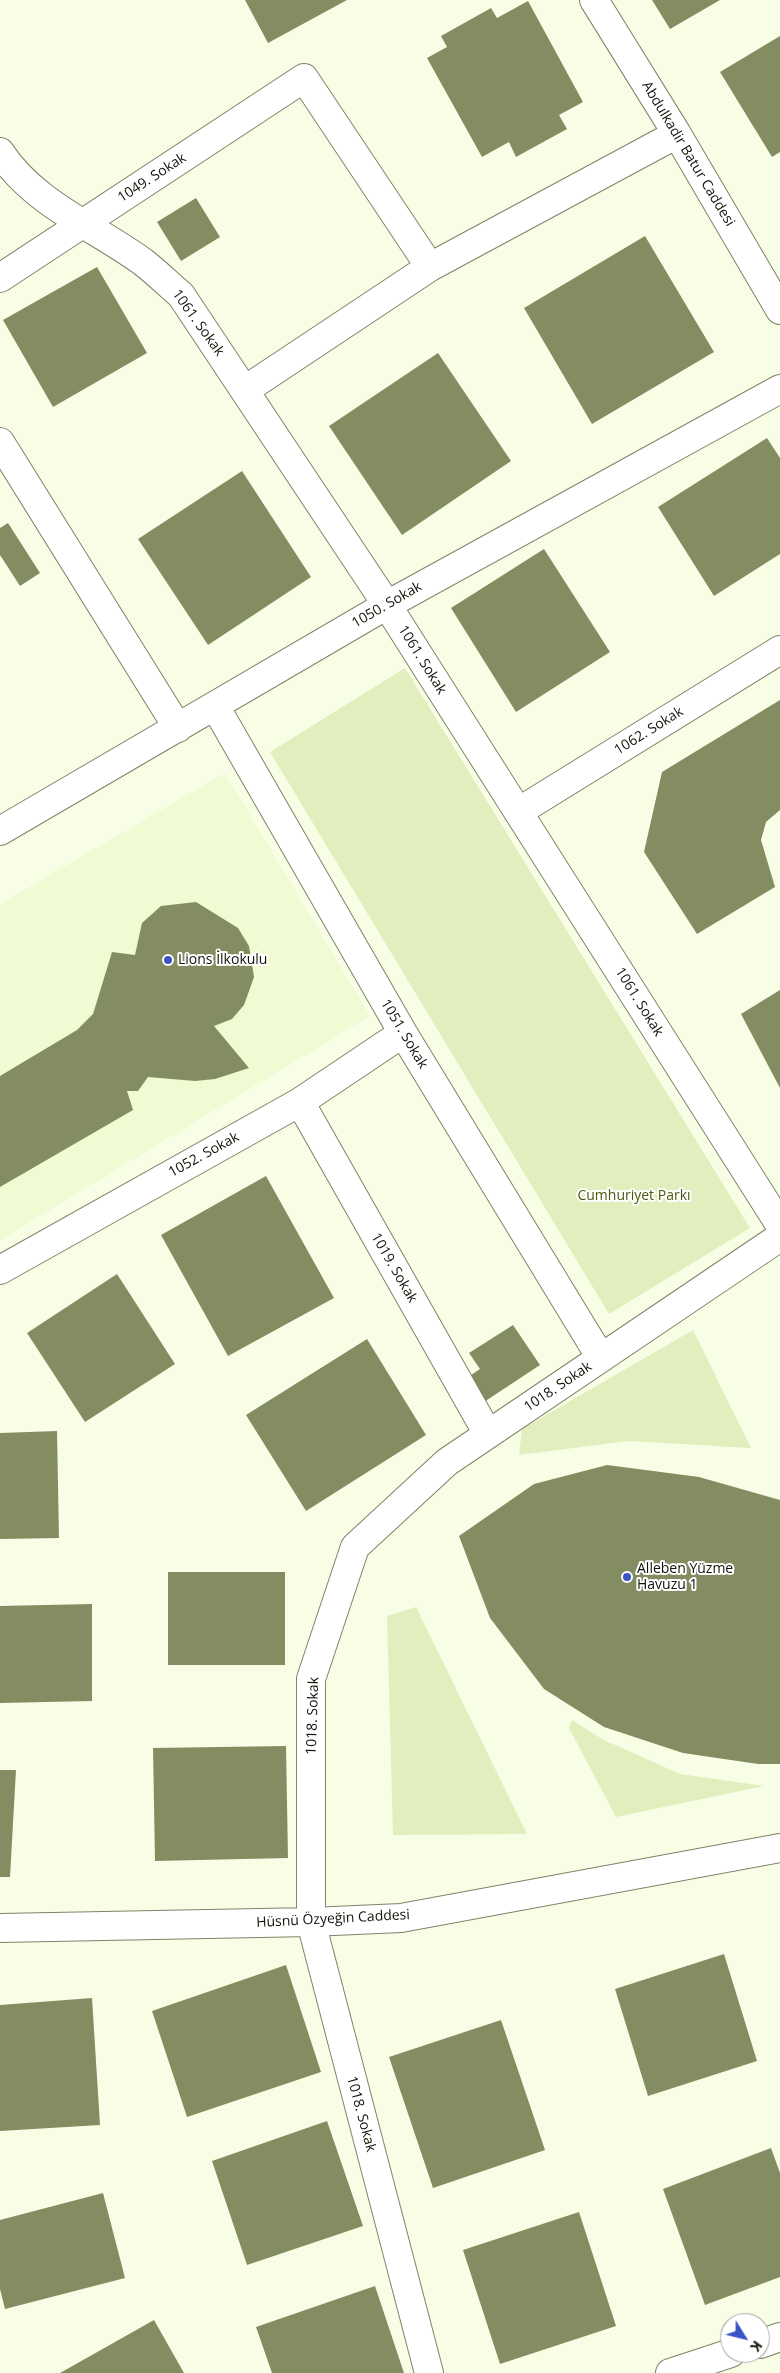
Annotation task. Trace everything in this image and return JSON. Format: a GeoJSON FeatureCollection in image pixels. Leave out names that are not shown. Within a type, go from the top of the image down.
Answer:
{"type":"FeatureCollection","features":[{"type":"Feature","properties":{"kind":"street","name":"Abdulkadir Batur Caddesi"},"geometry":{"type":"LineString","coordinates":[[594,0],[677,134],[780,310]]}},
{"type":"Feature","properties":{"kind":"street","name":"1049. Sokak"},"geometry":{"type":"LineString","coordinates":[[0,278],[304,78],[430,267]]}},
{"type":"Feature","properties":{"kind":"street"},"geometry":{"type":"LineString","coordinates":[[246,390],[430,267],[677,134]]}},
{"type":"Feature","properties":{"kind":"street","name":"1061. Sokak"},"geometry":{"type":"LineString","coordinates":[[0,152],[11,169],[54,205],[144,262],[181,295],[387,604],[780,1225]]}},
{"type":"Feature","properties":{"kind":"street","name":"1050. Sokak"},"geometry":{"type":"LineString","coordinates":[[0,832],[387,604],[780,389]]}},
{"type":"Feature","properties":{"kind":"street"},"geometry":{"type":"LineString","coordinates":[[0,442],[178,728]]}},
{"type":"Feature","properties":{"kind":"street","name":"1062. Sokak"},"geometry":{"type":"LineString","coordinates":[[518,812],[780,650]]}},
{"type":"Feature","properties":{"kind":"street","name":"1051. Sokak"},"geometry":{"type":"LineString","coordinates":[[215,706],[403,1033],[601,1358]]}},
{"type":"Feature","properties":{"kind":"street","name":"1052. Sokak"},"geometry":{"type":"LineString","coordinates":[[0,1270],[300,1102],[403,1033]]}},
{"type":"Feature","properties":{"kind":"street","name":"1019. Sokak"},"geometry":{"type":"LineString","coordinates":[[300,1102],[488,1434]]}},
{"type":"Feature","properties":{"kind":"street","name":"1018. Sokak"},"geometry":{"type":"LineString","coordinates":[[429,2373],[311,1922],[311,1678],[355,1546],[447,1462],[780,1237]]}},
{"type":"Feature","properties":{"kind":"street","name":"Hüsnü Özyeğin Caddesi"},"geometry":{"type":"LineString","coordinates":[[0,1928],[311,1922],[401,1918],[780,1848]]}},
{"type":"Feature","properties":{"kind":"street"},"geometry":{"type":"LineString","coordinates":[[670,2373],[720,2357]]}},
{"type":"Feature","properties":{"kind":"shaded area","name":"Lions İlkokulu"},"geometry":{"type":"Polygon","coordinates":[[[225,773],[370,1016],[0,1240],[0,904],[225,773]]]}},
{"type":"Feature","properties":{"kind":"green space","name":"Cumhuriyet Parkı"},"geometry":{"type":"Polygon","coordinates":[[[405,668],[750,1228],[609,1314],[270,752],[405,668]]]}},
{"type":"Feature","properties":{"kind":"green space"},"geometry":{"type":"Polygon","coordinates":[[[693,1330],[751,1448],[628,1441],[519,1455],[522,1429],[693,1330]]]}},
{"type":"Feature","properties":{"kind":"green space"},"geometry":{"type":"Polygon","coordinates":[[[416,1607],[527,1834],[393,1835],[387,1616],[416,1607]]]}},
{"type":"Feature","properties":{"kind":"green space"},"geometry":{"type":"Polygon","coordinates":[[[572,1720],[604,1740],[680,1774],[764,1786],[616,1817],[569,1728],[572,1720]]]}},
{"type":"Feature","properties":{"kind":"building"},"geometry":{"type":"Polygon","coordinates":[[[245,0],[347,0],[268,43],[245,0]]]}},
{"type":"Feature","properties":{"kind":"building"},"geometry":{"type":"Polygon","coordinates":[[[652,0],[720,0],[670,29],[652,0]]]}},
{"type":"Feature","properties":{"kind":"building"},"geometry":{"type":"Polygon","coordinates":[[[528,1],[583,102],[559,115],[567,129],[516,157],[509,142],[482,157],[427,58],[447,47],[441,36],[491,8],[497,18],[528,1]]]}},
{"type":"Feature","properties":{"kind":"building"},"geometry":{"type":"Polygon","coordinates":[[[780,36],[780,152],[772,157],[720,72],[780,36]]]}},
{"type":"Feature","properties":{"kind":"building"},"geometry":{"type":"Polygon","coordinates":[[[196,198],[220,237],[181,261],[157,222],[196,198]]]}},
{"type":"Feature","properties":{"kind":"building"},"geometry":{"type":"Polygon","coordinates":[[[645,236],[714,352],[592,424],[524,308],[645,236]]]}},
{"type":"Feature","properties":{"kind":"building"},"geometry":{"type":"Polygon","coordinates":[[[97,267],[147,353],[53,407],[3,320],[97,267]]]}},
{"type":"Feature","properties":{"kind":"building"},"geometry":{"type":"Polygon","coordinates":[[[438,353],[511,461],[402,535],[329,426],[438,353]]]}},
{"type":"Feature","properties":{"kind":"building"},"geometry":{"type":"Polygon","coordinates":[[[767,438],[780,458],[780,554],[714,596],[658,507],[767,438]]]}},
{"type":"Feature","properties":{"kind":"building"},"geometry":{"type":"Polygon","coordinates":[[[242,471],[311,577],[208,645],[138,539],[242,471]]]}},
{"type":"Feature","properties":{"kind":"building"},"geometry":{"type":"Polygon","coordinates":[[[8,523],[40,573],[20,586],[0,555],[0,528],[8,523]]]}},
{"type":"Feature","properties":{"kind":"building"},"geometry":{"type":"Polygon","coordinates":[[[544,549],[610,652],[516,712],[451,608],[544,549]]]}},
{"type":"Feature","properties":{"kind":"building"},"geometry":{"type":"Polygon","coordinates":[[[780,700],[780,810],[766,822],[761,840],[775,887],[697,934],[644,852],[662,772],[780,700]]]}},
{"type":"Feature","properties":{"kind":"building"},"geometry":{"type":"Polygon","coordinates":[[[196,902],[238,928],[249,946],[254,977],[244,1005],[232,1019],[214,1026],[249,1068],[215,1079],[195,1081],[148,1077],[138,1091],[127,1091],[133,1110],[0,1187],[0,1076],[77,1030],[93,1014],[112,952],[135,955],[142,923],[161,906],[196,902]]]}},
{"type":"Feature","properties":{"kind":"building"},"geometry":{"type":"Polygon","coordinates":[[[780,990],[780,1088],[741,1014],[780,990]]]}},
{"type":"Feature","properties":{"kind":"building"},"geometry":{"type":"Polygon","coordinates":[[[266,1176],[334,1298],[228,1356],[161,1235],[266,1176]]]}},
{"type":"Feature","properties":{"kind":"building"},"geometry":{"type":"Polygon","coordinates":[[[117,1274],[175,1364],[85,1422],[27,1333],[117,1274]]]}},
{"type":"Feature","properties":{"kind":"building"},"geometry":{"type":"Polygon","coordinates":[[[513,1325],[540,1365],[484,1402],[468,1377],[480,1369],[469,1353],[513,1325]]]}},
{"type":"Feature","properties":{"kind":"building"},"geometry":{"type":"Polygon","coordinates":[[[367,1339],[426,1435],[306,1511],[246,1415],[367,1339]]]}},
{"type":"Feature","properties":{"kind":"building"},"geometry":{"type":"Polygon","coordinates":[[[57,1431],[59,1538],[0,1539],[0,1433],[57,1431]]]}},
{"type":"Feature","properties":{"kind":"building","name":"Alleben Yüzme Havuzu 1"},"geometry":{"type":"Polygon","coordinates":[[[607,1465],[699,1477],[780,1500],[780,1764],[758,1764],[683,1753],[604,1727],[544,1689],[490,1618],[459,1536],[534,1484],[607,1465]]]}},
{"type":"Feature","properties":{"kind":"building"},"geometry":{"type":"Polygon","coordinates":[[[168,1572],[285,1572],[285,1665],[168,1665],[168,1572]]]}},
{"type":"Feature","properties":{"kind":"building"},"geometry":{"type":"Polygon","coordinates":[[[92,1604],[92,1701],[0,1703],[0,1606],[92,1604]]]}},
{"type":"Feature","properties":{"kind":"building"},"geometry":{"type":"Polygon","coordinates":[[[286,1746],[288,1858],[155,1861],[153,1748],[286,1746]]]}},
{"type":"Feature","properties":{"kind":"building"},"geometry":{"type":"Polygon","coordinates":[[[0,1770],[16,1770],[10,1877],[0,1877],[0,1770]]]}},
{"type":"Feature","properties":{"kind":"building"},"geometry":{"type":"Polygon","coordinates":[[[724,1954],[757,2061],[648,2096],[615,1989],[724,1954]]]}},
{"type":"Feature","properties":{"kind":"building"},"geometry":{"type":"Polygon","coordinates":[[[286,1965],[321,2072],[187,2117],[152,2011],[286,1965]]]}},
{"type":"Feature","properties":{"kind":"building"},"geometry":{"type":"Polygon","coordinates":[[[92,1998],[100,2125],[0,2131],[0,2005],[92,1998]]]}},
{"type":"Feature","properties":{"kind":"building"},"geometry":{"type":"Polygon","coordinates":[[[501,2020],[545,2150],[433,2188],[389,2057],[501,2020]]]}},
{"type":"Feature","properties":{"kind":"building"},"geometry":{"type":"Polygon","coordinates":[[[327,2121],[363,2226],[247,2265],[212,2161],[327,2121]]]}},
{"type":"Feature","properties":{"kind":"building"},"geometry":{"type":"Polygon","coordinates":[[[771,2148],[780,2173],[780,2277],[705,2305],[663,2189],[771,2148]]]}},
{"type":"Feature","properties":{"kind":"building"},"geometry":{"type":"Polygon","coordinates":[[[103,2193],[125,2278],[5,2309],[0,2289],[0,2220],[103,2193]]]}},
{"type":"Feature","properties":{"kind":"building"},"geometry":{"type":"Polygon","coordinates":[[[579,2212],[616,2326],[500,2364],[463,2250],[579,2212]]]}},
{"type":"Feature","properties":{"kind":"building"},"geometry":{"type":"Polygon","coordinates":[[[375,2286],[404,2373],[272,2373],[256,2327],[375,2286]]]}},
{"type":"Feature","properties":{"kind":"building"},"geometry":{"type":"Polygon","coordinates":[[[154,2320],[184,2373],[60,2373],[154,2320]]]}},
{"type":"Feature","properties":{"kind":"place","name":"Lions İlkokulu"},"geometry":{"type":"Point","coordinates":[168,960]}},
{"type":"Feature","properties":{"kind":"place","name":"Alleben Yüzme Havuzu 1"},"geometry":{"type":"Point","coordinates":[627,1577]}}]}
